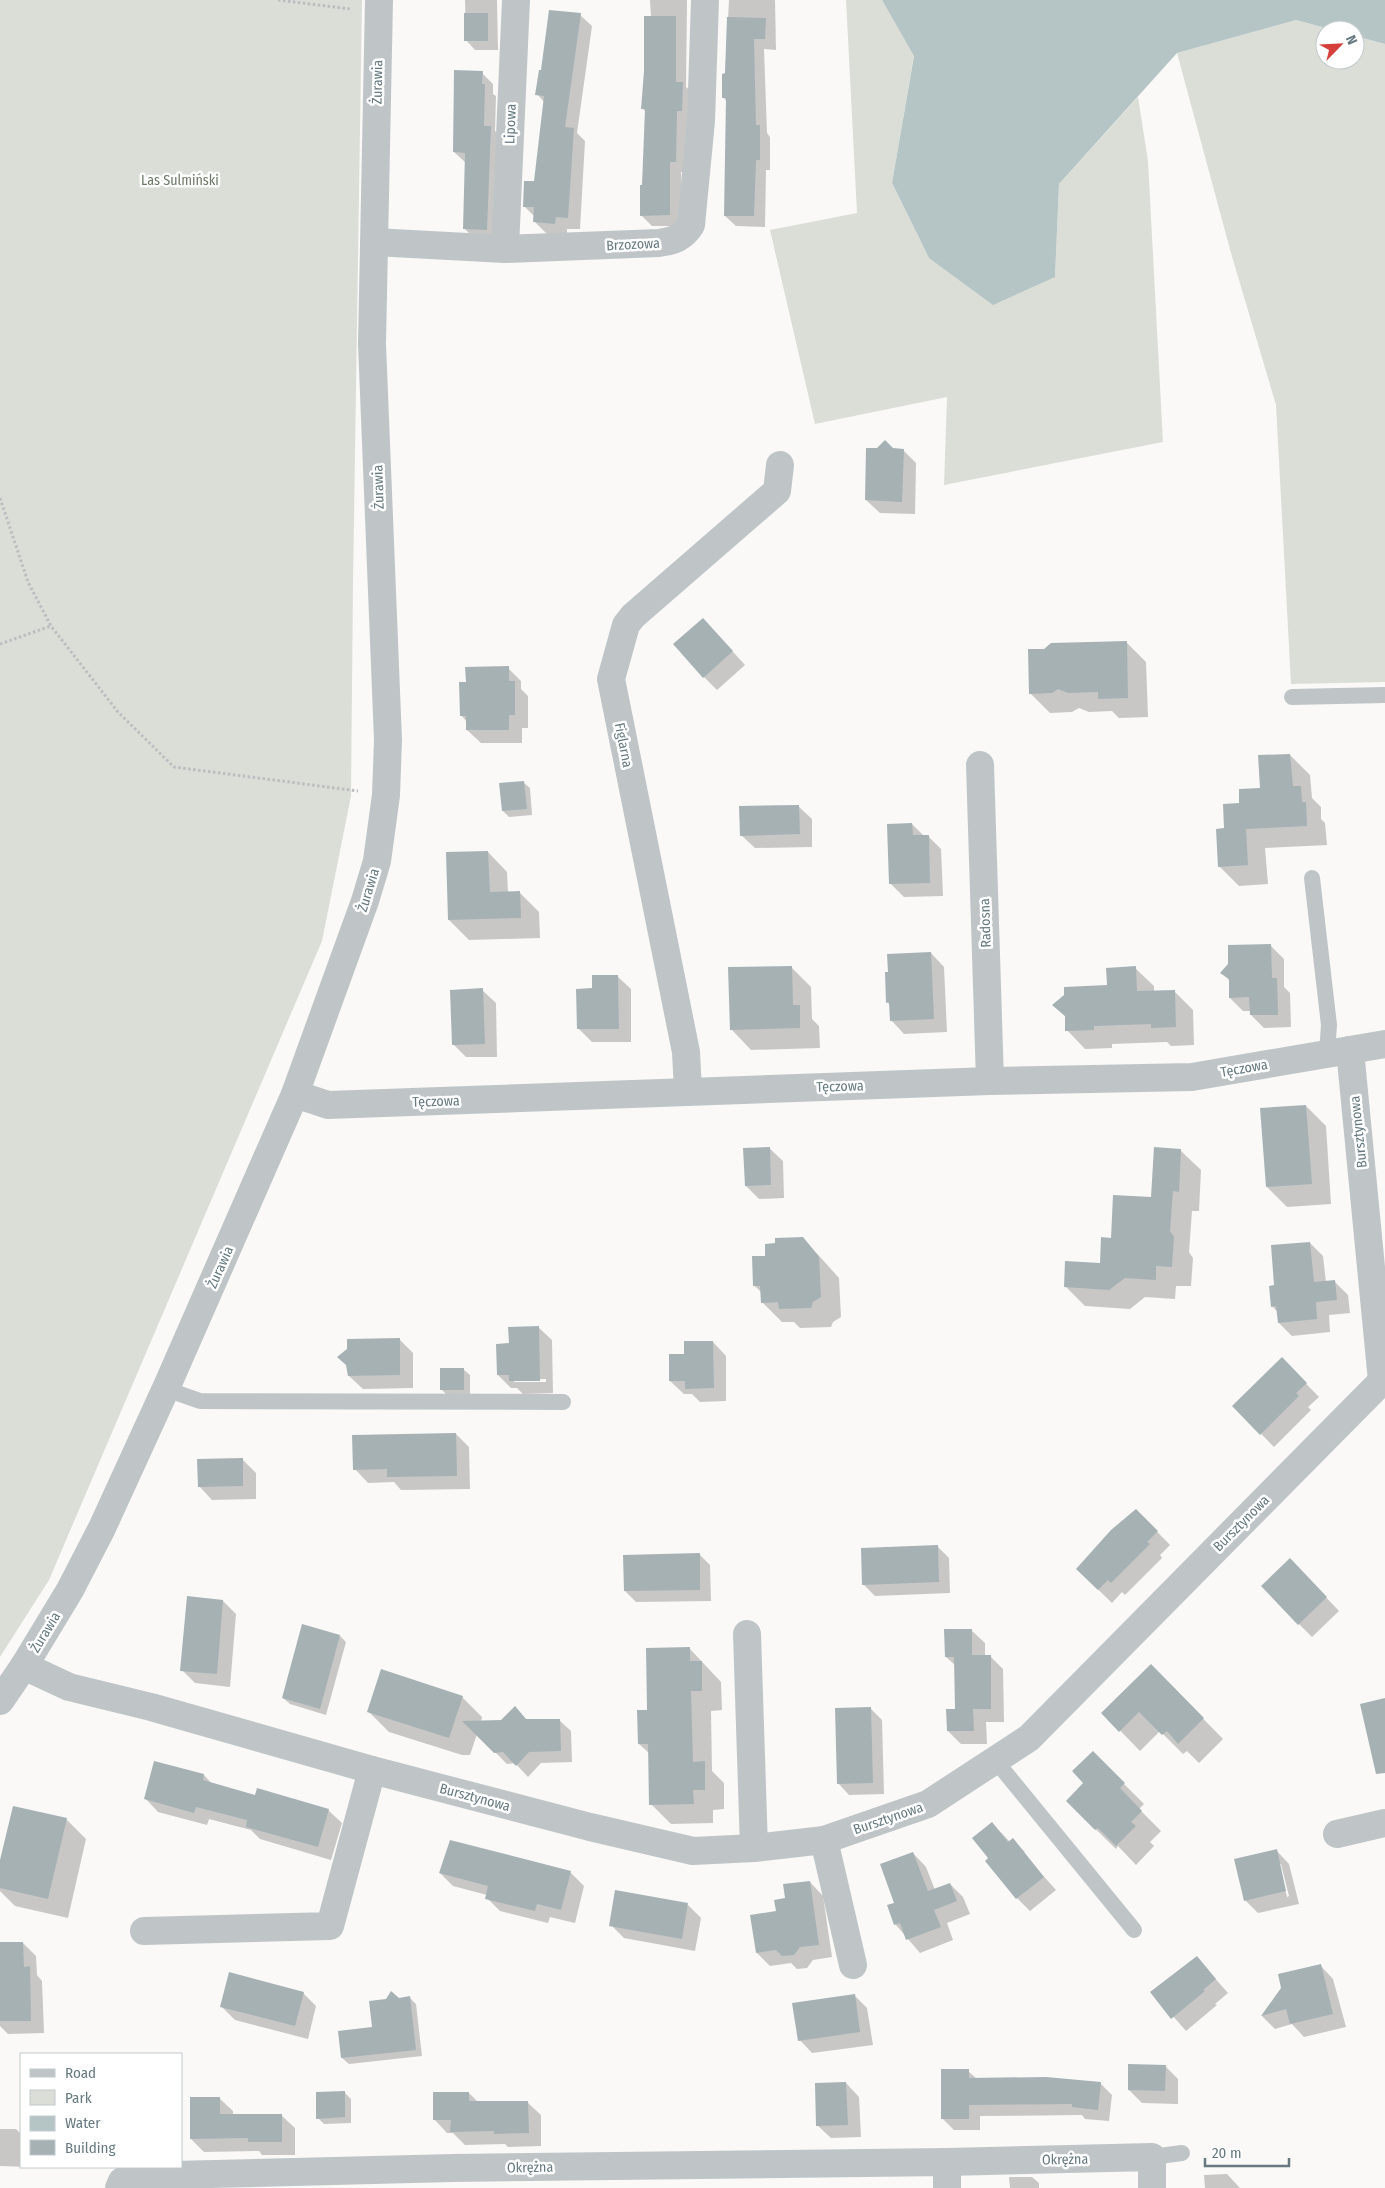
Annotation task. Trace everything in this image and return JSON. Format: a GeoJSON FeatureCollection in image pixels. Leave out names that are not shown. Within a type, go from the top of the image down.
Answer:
{"type":"FeatureCollection","features":[{"type":"Feature","properties":{"kind":"street","name":"Lipowa"},"geometry":{"type":"LineString","coordinates":[[505,248],[516,0]]}},
{"type":"Feature","properties":{"kind":"street","name":"Brzozowa"},"geometry":{"type":"LineString","coordinates":[[374,242],[505,248],[659,244],[671,241],[685,234],[691,225],[701,121],[705,0]]}},
{"type":"Feature","properties":{"kind":"street","name":"Żurawia"},"geometry":{"type":"LineString","coordinates":[[0,1701],[24,1666],[70,1590],[102,1528],[167,1386],[295,1094],[365,901],[377,861],[386,795],[388,740],[372,344],[379,6]]}},
{"type":"Feature","properties":{"kind":"street","name":"Figlarna"},"geometry":{"type":"LineString","coordinates":[[688,1091],[686,1052],[611,679],[626,625],[777,491],[780,464]]}},
{"type":"Feature","properties":{"kind":"street","name":"Radosna"},"geometry":{"type":"LineString","coordinates":[[980,765],[990,1081]]}},
{"type":"Feature","properties":{"kind":"street","name":"Tęczowa"},"geometry":{"type":"LineString","coordinates":[[295,1094],[328,1105],[990,1081],[1192,1077],[1385,1044]]}},
{"type":"Feature","properties":{"kind":"street","name":"Bursztynowa"},"geometry":{"type":"LineString","coordinates":[[24,1666],[69,1687],[151,1707],[372,1770],[590,1827],[693,1851],[754,1848],[824,1840],[928,1804],[1029,1738],[1382,1381],[1338,1052]]}},
{"type":"Feature","properties":{"kind":"street"},"geometry":{"type":"LineString","coordinates":[[747,1634],[754,1848]]}},
{"type":"Feature","properties":{"kind":"street"},"geometry":{"type":"LineString","coordinates":[[144,1931],[330,1926],[372,1770]]}},
{"type":"Feature","properties":{"kind":"street"},"geometry":{"type":"LineString","coordinates":[[1337,1834],[1385,1823]]}},
{"type":"Feature","properties":{"kind":"street"},"geometry":{"type":"LineString","coordinates":[[824,1840],[853,1965]]}},
{"type":"Feature","properties":{"kind":"street"},"geometry":{"type":"LineString","coordinates":[[1152,2157],[1152,2188]]}},
{"type":"Feature","properties":{"kind":"street","name":"Okrężna"},"geometry":{"type":"LineString","coordinates":[[119,2188],[122,2181],[130,2176],[463,2168],[947,2175],[1152,2157]]}},
{"type":"Feature","properties":{"kind":"lane"},"geometry":{"type":"LineString","coordinates":[[1292,697],[1385,695]]}},
{"type":"Feature","properties":{"kind":"lane"},"geometry":{"type":"LineString","coordinates":[[1312,878],[1329,1025],[1338,1052]]}},
{"type":"Feature","properties":{"kind":"lane"},"geometry":{"type":"LineString","coordinates":[[167,1386],[180,1394],[200,1401],[563,1402]]}},
{"type":"Feature","properties":{"kind":"lane"},"geometry":{"type":"LineString","coordinates":[[995,1760],[1134,1930]]}},
{"type":"Feature","properties":{"kind":"lane"},"geometry":{"type":"LineString","coordinates":[[1152,2157],[1182,2153]]}},
{"type":"Feature","properties":{"kind":"path"},"geometry":{"type":"LineString","coordinates":[[278,0],[379,6]]}},
{"type":"Feature","properties":{"kind":"path"},"geometry":{"type":"LineString","coordinates":[[0,498],[28,582],[51,626],[118,712],[174,767],[386,795]]}},
{"type":"Feature","properties":{"kind":"path"},"geometry":{"type":"LineString","coordinates":[[0,644],[51,626]]}},
{"type":"Feature","properties":{"kind":"green space","name":"Las Sulmiński"},"geometry":{"type":"Polygon","coordinates":[[[0,0],[362,0],[351,796],[322,941],[49,1580],[0,1657],[0,0]]]}},
{"type":"Feature","properties":{"kind":"green space"},"geometry":{"type":"Polygon","coordinates":[[[846,0],[882,0],[914,55],[892,183],[929,258],[1055,277],[1059,184],[1138,97],[1148,161],[1163,442],[944,485],[947,397],[815,424],[770,230],[857,213],[846,0]]]}},
{"type":"Feature","properties":{"kind":"green space"},"geometry":{"type":"Polygon","coordinates":[[[1296,20],[1315,25],[1315,70],[1365,70],[1365,39],[1385,44],[1385,682],[1291,684],[1276,405],[1231,253],[1177,53],[1296,20]]]}},
{"type":"Feature","properties":{"kind":"water"},"geometry":{"type":"Polygon","coordinates":[[[882,0],[1385,0],[1385,44],[1365,39],[1365,20],[1315,20],[1315,25],[1296,20],[1177,53],[1059,184],[1055,277],[993,305],[929,258],[892,183],[914,56],[882,0]]]}},
{"type":"Feature","properties":{"kind":"building"},"geometry":{"type":"Polygon","coordinates":[[[549,10],[581,13],[565,127],[574,128],[568,218],[556,217],[555,224],[533,222],[534,207],[523,207],[524,181],[534,181],[544,96],[535,95],[539,70],[541,70],[549,10]]]}},
{"type":"Feature","properties":{"kind":"building"},"geometry":{"type":"Polygon","coordinates":[[[464,13],[488,13],[488,41],[464,41],[464,13]]]}},
{"type":"Feature","properties":{"kind":"building"},"geometry":{"type":"Polygon","coordinates":[[[644,16],[676,16],[676,82],[683,82],[682,111],[677,111],[676,162],[670,162],[670,215],[640,216],[645,109],[641,109],[644,71],[644,16]]]}},
{"type":"Feature","properties":{"kind":"building"},"geometry":{"type":"Polygon","coordinates":[[[727,17],[766,18],[765,39],[754,39],[756,125],[760,125],[760,160],[756,160],[754,216],[724,216],[726,98],[722,98],[722,74],[725,73],[727,17]]]}},
{"type":"Feature","properties":{"kind":"building"},"geometry":{"type":"Polygon","coordinates":[[[454,70],[483,71],[482,84],[485,84],[484,126],[491,126],[487,230],[463,229],[465,153],[453,152],[454,70]]]}},
{"type":"Feature","properties":{"kind":"building"},"geometry":{"type":"Polygon","coordinates":[[[885,440],[893,448],[904,449],[902,502],[865,500],[866,448],[877,448],[885,440]]]}},
{"type":"Feature","properties":{"kind":"building"},"geometry":{"type":"Polygon","coordinates":[[[703,618],[733,651],[703,678],[673,644],[703,618]]]}},
{"type":"Feature","properties":{"kind":"building"},"geometry":{"type":"Polygon","coordinates":[[[1127,641],[1128,698],[1098,699],[1098,692],[1068,693],[1058,689],[1052,693],[1029,694],[1028,649],[1044,649],[1051,643],[1127,641]]]}},
{"type":"Feature","properties":{"kind":"building"},"geometry":{"type":"Polygon","coordinates":[[[509,666],[509,681],[515,681],[515,715],[509,715],[509,730],[466,730],[466,716],[460,716],[459,682],[466,682],[465,667],[509,666]]]}},
{"type":"Feature","properties":{"kind":"building"},"geometry":{"type":"Polygon","coordinates":[[[1290,754],[1293,786],[1301,786],[1302,802],[1306,802],[1307,826],[1246,829],[1248,865],[1218,867],[1216,829],[1224,828],[1223,804],[1239,803],[1239,789],[1260,788],[1258,755],[1290,754]]]}},
{"type":"Feature","properties":{"kind":"building"},"geometry":{"type":"Polygon","coordinates":[[[524,781],[527,809],[502,811],[499,783],[524,781]]]}},
{"type":"Feature","properties":{"kind":"building"},"geometry":{"type":"Polygon","coordinates":[[[799,805],[800,834],[740,836],[739,806],[799,805]]]}},
{"type":"Feature","properties":{"kind":"building"},"geometry":{"type":"Polygon","coordinates":[[[912,823],[913,835],[929,835],[930,883],[889,884],[887,824],[912,823]]]}},
{"type":"Feature","properties":{"kind":"building"},"geometry":{"type":"Polygon","coordinates":[[[488,851],[490,892],[520,891],[521,918],[448,920],[446,852],[488,851]]]}},
{"type":"Feature","properties":{"kind":"building"},"geometry":{"type":"Polygon","coordinates":[[[1271,944],[1272,978],[1277,978],[1278,1015],[1250,1015],[1249,997],[1229,998],[1229,979],[1220,973],[1228,964],[1228,945],[1271,944]]]}},
{"type":"Feature","properties":{"kind":"building"},"geometry":{"type":"Polygon","coordinates":[[[931,952],[934,1019],[890,1021],[889,1002],[886,1003],[885,972],[888,972],[887,954],[931,952]]]}},
{"type":"Feature","properties":{"kind":"building"},"geometry":{"type":"Polygon","coordinates":[[[792,966],[793,1005],[800,1005],[800,1028],[730,1030],[728,967],[792,966]]]}},
{"type":"Feature","properties":{"kind":"building"},"geometry":{"type":"Polygon","coordinates":[[[1136,966],[1137,991],[1175,990],[1176,1027],[1151,1028],[1151,1024],[1094,1026],[1094,1030],[1065,1031],[1065,1016],[1052,1005],[1064,995],[1064,987],[1107,985],[1106,968],[1136,966]]]}},
{"type":"Feature","properties":{"kind":"building"},"geometry":{"type":"Polygon","coordinates":[[[592,975],[618,975],[619,1029],[577,1029],[576,989],[592,988],[592,975]]]}},
{"type":"Feature","properties":{"kind":"building"},"geometry":{"type":"Polygon","coordinates":[[[483,988],[485,1044],[452,1045],[450,990],[483,988]]]}},
{"type":"Feature","properties":{"kind":"building"},"geometry":{"type":"Polygon","coordinates":[[[1306,1105],[1312,1184],[1266,1187],[1260,1108],[1306,1105]]]}},
{"type":"Feature","properties":{"kind":"building"},"geometry":{"type":"Polygon","coordinates":[[[770,1147],[771,1185],[745,1186],[743,1148],[770,1147]]]}},
{"type":"Feature","properties":{"kind":"building"},"geometry":{"type":"Polygon","coordinates":[[[1154,1147],[1181,1149],[1179,1192],[1173,1191],[1170,1231],[1174,1237],[1172,1267],[1156,1266],[1156,1280],[1125,1278],[1109,1290],[1064,1287],[1065,1261],[1100,1263],[1101,1237],[1111,1238],[1113,1195],[1151,1197],[1154,1147]]]}},
{"type":"Feature","properties":{"kind":"building"},"geometry":{"type":"Polygon","coordinates":[[[803,1237],[819,1257],[821,1297],[813,1302],[811,1308],[779,1309],[778,1302],[761,1303],[760,1286],[753,1286],[752,1256],[765,1256],[765,1244],[775,1243],[775,1238],[803,1237]]]}},
{"type":"Feature","properties":{"kind":"building"},"geometry":{"type":"Polygon","coordinates":[[[1310,1242],[1314,1282],[1335,1280],[1337,1300],[1316,1302],[1317,1319],[1278,1323],[1276,1306],[1271,1307],[1269,1286],[1274,1285],[1271,1245],[1310,1242]]]}},
{"type":"Feature","properties":{"kind":"building"},"geometry":{"type":"Polygon","coordinates":[[[539,1326],[540,1381],[509,1381],[509,1375],[497,1375],[496,1344],[509,1343],[508,1327],[539,1326]]]}},
{"type":"Feature","properties":{"kind":"building"},"geometry":{"type":"Polygon","coordinates":[[[400,1338],[400,1375],[348,1376],[346,1365],[337,1357],[347,1349],[347,1339],[400,1338]]]}},
{"type":"Feature","properties":{"kind":"building"},"geometry":{"type":"Polygon","coordinates":[[[684,1341],[713,1341],[714,1388],[685,1389],[685,1381],[669,1381],[669,1354],[684,1354],[684,1341]]]}},
{"type":"Feature","properties":{"kind":"building"},"geometry":{"type":"Polygon","coordinates":[[[1282,1357],[1307,1383],[1296,1393],[1299,1396],[1260,1435],[1232,1406],[1282,1357]]]}},
{"type":"Feature","properties":{"kind":"building"},"geometry":{"type":"Polygon","coordinates":[[[440,1368],[464,1368],[464,1390],[440,1390],[440,1368]]]}},
{"type":"Feature","properties":{"kind":"building"},"geometry":{"type":"Polygon","coordinates":[[[456,1433],[457,1476],[387,1477],[387,1469],[353,1470],[352,1435],[456,1433]]]}},
{"type":"Feature","properties":{"kind":"building"},"geometry":{"type":"Polygon","coordinates":[[[243,1458],[243,1486],[198,1487],[197,1459],[243,1458]]]}},
{"type":"Feature","properties":{"kind":"building"},"geometry":{"type":"Polygon","coordinates":[[[1136,1509],[1158,1531],[1147,1542],[1150,1544],[1111,1583],[1108,1580],[1098,1590],[1076,1569],[1111,1530],[1136,1509]]]}},
{"type":"Feature","properties":{"kind":"building"},"geometry":{"type":"Polygon","coordinates":[[[938,1545],[939,1582],[862,1585],[861,1548],[938,1545]]]}},
{"type":"Feature","properties":{"kind":"building"},"geometry":{"type":"Polygon","coordinates":[[[700,1553],[700,1590],[624,1591],[623,1555],[700,1553]]]}},
{"type":"Feature","properties":{"kind":"building"},"geometry":{"type":"Polygon","coordinates":[[[1290,1558],[1327,1597],[1298,1625],[1261,1586],[1290,1558]]]}},
{"type":"Feature","properties":{"kind":"building"},"geometry":{"type":"Polygon","coordinates":[[[187,1596],[223,1600],[217,1674],[180,1671],[187,1596]]]}},
{"type":"Feature","properties":{"kind":"building"},"geometry":{"type":"Polygon","coordinates":[[[302,1624],[340,1635],[320,1709],[282,1698],[302,1624]]]}},
{"type":"Feature","properties":{"kind":"building"},"geometry":{"type":"Polygon","coordinates":[[[944,1629],[972,1629],[972,1655],[991,1655],[991,1709],[973,1709],[974,1731],[947,1731],[946,1709],[955,1709],[954,1657],[945,1657],[944,1629]]]}},
{"type":"Feature","properties":{"kind":"building"},"geometry":{"type":"Polygon","coordinates":[[[690,1647],[690,1661],[702,1661],[702,1691],[691,1691],[693,1762],[705,1761],[705,1790],[693,1790],[694,1804],[649,1805],[648,1744],[638,1744],[637,1710],[647,1710],[646,1648],[690,1647]]]}},
{"type":"Feature","properties":{"kind":"building"},"geometry":{"type":"Polygon","coordinates":[[[1151,1664],[1204,1718],[1178,1744],[1167,1731],[1162,1735],[1139,1712],[1119,1732],[1101,1713],[1151,1664]]]}},
{"type":"Feature","properties":{"kind":"building"},"geometry":{"type":"Polygon","coordinates":[[[381,1669],[463,1696],[449,1738],[367,1712],[381,1669]]]}},
{"type":"Feature","properties":{"kind":"building"},"geometry":{"type":"Polygon","coordinates":[[[1385,1698],[1385,1773],[1376,1774],[1360,1704],[1385,1698]]]}},
{"type":"Feature","properties":{"kind":"building"},"geometry":{"type":"Polygon","coordinates":[[[515,1706],[526,1719],[560,1719],[561,1751],[529,1752],[516,1766],[503,1752],[494,1753],[462,1721],[501,1720],[515,1706]]]}},
{"type":"Feature","properties":{"kind":"building"},"geometry":{"type":"Polygon","coordinates":[[[871,1707],[873,1783],[837,1784],[835,1708],[871,1707]]]}},
{"type":"Feature","properties":{"kind":"building"},"geometry":{"type":"Polygon","coordinates":[[[1093,1751],[1125,1783],[1120,1788],[1142,1811],[1131,1822],[1136,1826],[1116,1846],[1098,1828],[1095,1830],[1066,1801],[1083,1783],[1072,1771],[1093,1751]]]}},
{"type":"Feature","properties":{"kind":"building"},"geometry":{"type":"Polygon","coordinates":[[[154,1761],[204,1774],[203,1780],[255,1795],[257,1788],[329,1809],[318,1847],[246,1827],[247,1820],[196,1807],[194,1813],[144,1799],[154,1761]]]}},
{"type":"Feature","properties":{"kind":"building"},"geometry":{"type":"Polygon","coordinates":[[[13,1806],[67,1818],[48,1899],[0,1888],[0,1860],[13,1806]]]}},
{"type":"Feature","properties":{"kind":"building"},"geometry":{"type":"Polygon","coordinates":[[[992,1822],[1008,1842],[1013,1838],[1044,1877],[1016,1899],[985,1861],[988,1858],[972,1838],[992,1822]]]}},
{"type":"Feature","properties":{"kind":"building"},"geometry":{"type":"Polygon","coordinates":[[[450,1840],[571,1871],[561,1910],[537,1904],[535,1911],[485,1899],[488,1886],[439,1873],[450,1840]]]}},
{"type":"Feature","properties":{"kind":"building"},"geometry":{"type":"Polygon","coordinates":[[[1277,1849],[1286,1891],[1244,1901],[1234,1859],[1277,1849]]]}},
{"type":"Feature","properties":{"kind":"building"},"geometry":{"type":"Polygon","coordinates":[[[913,1852],[928,1891],[950,1883],[957,1901],[934,1910],[941,1927],[906,1940],[900,1923],[894,1925],[887,1905],[894,1903],[880,1864],[913,1852]]]}},
{"type":"Feature","properties":{"kind":"building"},"geometry":{"type":"Polygon","coordinates":[[[810,1881],[819,1945],[800,1947],[794,1955],[782,1956],[776,1950],[756,1953],[750,1915],[776,1911],[774,1900],[785,1898],[783,1884],[810,1881]]]}},
{"type":"Feature","properties":{"kind":"building"},"geometry":{"type":"Polygon","coordinates":[[[615,1890],[688,1903],[682,1939],[609,1926],[615,1890]]]}},
{"type":"Feature","properties":{"kind":"building"},"geometry":{"type":"Polygon","coordinates":[[[0,1942],[23,1942],[24,1967],[30,1966],[31,2021],[0,2021],[0,1942]]]}},
{"type":"Feature","properties":{"kind":"building"},"geometry":{"type":"Polygon","coordinates":[[[1197,1956],[1216,1979],[1203,1990],[1205,1991],[1171,2019],[1150,1992],[1197,1956]]]}},
{"type":"Feature","properties":{"kind":"building"},"geometry":{"type":"Polygon","coordinates":[[[1321,1964],[1333,2014],[1290,2024],[1286,2009],[1261,2016],[1281,1988],[1278,1974],[1321,1964]]]}},
{"type":"Feature","properties":{"kind":"building"},"geometry":{"type":"Polygon","coordinates":[[[229,1972],[304,1992],[295,2026],[220,2007],[229,1972]]]}},
{"type":"Feature","properties":{"kind":"building"},"geometry":{"type":"Polygon","coordinates":[[[391,1991],[399,1998],[410,1996],[416,2050],[341,2058],[338,2031],[372,2027],[369,2001],[386,1999],[391,1991]]]}},
{"type":"Feature","properties":{"kind":"building"},"geometry":{"type":"Polygon","coordinates":[[[855,1994],[860,2032],[798,2041],[792,2003],[855,1994]]]}},
{"type":"Feature","properties":{"kind":"building"},"geometry":{"type":"Polygon","coordinates":[[[1128,2064],[1166,2065],[1165,2091],[1128,2090],[1128,2064]]]}},
{"type":"Feature","properties":{"kind":"building"},"geometry":{"type":"Polygon","coordinates":[[[941,2069],[969,2069],[969,2078],[1046,2077],[1101,2082],[1098,2110],[1072,2107],[1072,2104],[969,2105],[969,2119],[941,2119],[941,2069]]]}},
{"type":"Feature","properties":{"kind":"building"},"geometry":{"type":"Polygon","coordinates":[[[846,2082],[848,2125],[816,2126],[815,2083],[846,2082]]]}},
{"type":"Feature","properties":{"kind":"building"},"geometry":{"type":"Polygon","coordinates":[[[345,2091],[345,2117],[316,2119],[316,2092],[345,2091]]]}},
{"type":"Feature","properties":{"kind":"building"},"geometry":{"type":"Polygon","coordinates":[[[433,2092],[469,2092],[469,2101],[528,2101],[529,2133],[494,2134],[494,2131],[450,2132],[451,2120],[433,2120],[433,2092]]]}},
{"type":"Feature","properties":{"kind":"building"},"geometry":{"type":"Polygon","coordinates":[[[190,2097],[220,2097],[220,2114],[282,2114],[282,2142],[248,2142],[248,2138],[190,2139],[190,2097]]]}}]}
